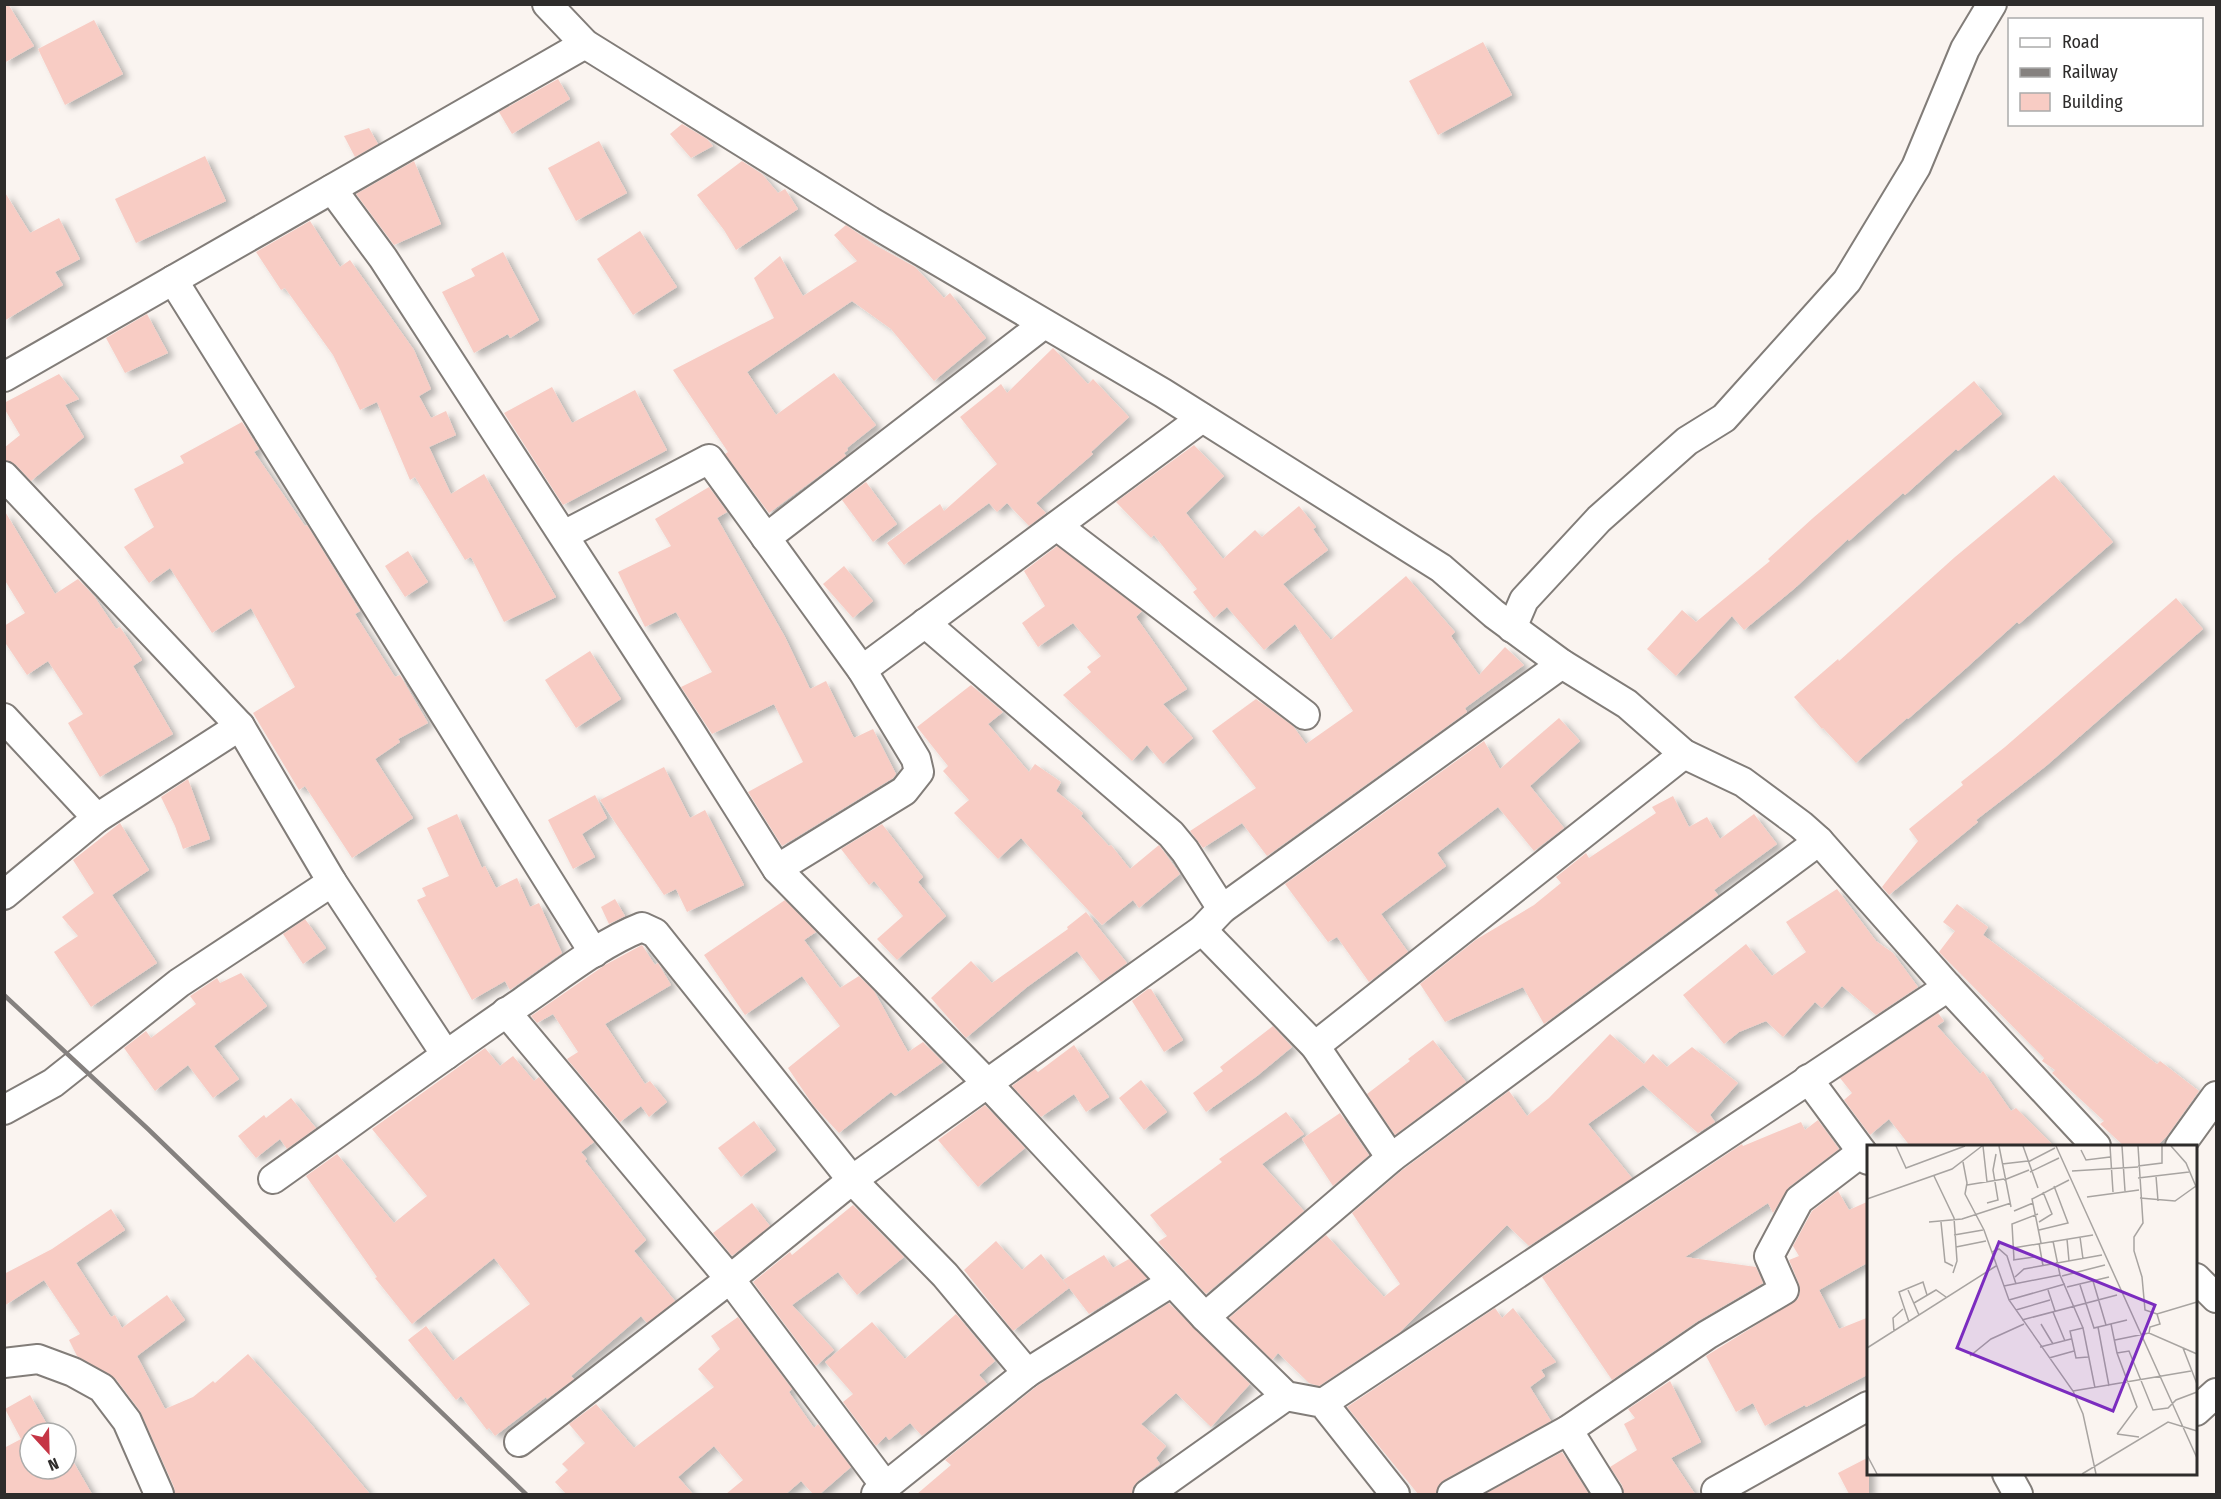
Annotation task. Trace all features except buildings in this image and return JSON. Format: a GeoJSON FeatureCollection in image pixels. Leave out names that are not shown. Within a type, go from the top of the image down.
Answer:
{"type":"FeatureCollection","features":[{"type":"Feature","properties":{"kind":"street"},"geometry":{"type":"LineString","coordinates":[[547,4],[585,44],[870,221],[1202,418],[1441,568],[1512,628],[1562,664],[1627,704],[1684,754],[1743,782],[1819,841],[1948,987],[2095,1145]]}},
{"type":"Feature","properties":{"kind":"street"},"geometry":{"type":"LineString","coordinates":[[1512,628],[1524,600],[1599,519],[1687,441],[1724,418],[1847,281],[1916,166],[1965,50],[1992,4]]}},
{"type":"Feature","properties":{"kind":"street"},"geometry":{"type":"LineString","coordinates":[[4,377],[585,44]]}},
{"type":"Feature","properties":{"kind":"street"},"geometry":{"type":"LineString","coordinates":[[332,189],[383,258],[777,869],[987,1083],[1205,1317],[1286,1396],[1323,1403],[1395,1494]]}},
{"type":"Feature","properties":{"kind":"street"},"geometry":{"type":"LineString","coordinates":[[173,280],[594,952]]}},
{"type":"Feature","properties":{"kind":"street"},"geometry":{"type":"LineString","coordinates":[[766,538],[1044,324]]}},
{"type":"Feature","properties":{"kind":"street"},"geometry":{"type":"LineString","coordinates":[[861,670],[1202,418]]}},
{"type":"Feature","properties":{"kind":"street"},"geometry":{"type":"LineString","coordinates":[[564,536],[710,459],[861,670],[916,759],[919,772],[904,792],[777,869]]}},
{"type":"Feature","properties":{"kind":"street"},"geometry":{"type":"LineString","coordinates":[[4,477],[240,726],[332,882],[446,1055]]}},
{"type":"Feature","properties":{"kind":"street"},"geometry":{"type":"LineString","coordinates":[[1057,526],[1305,715]]}},
{"type":"Feature","properties":{"kind":"street"},"geometry":{"type":"LineString","coordinates":[[925,623],[1171,834],[1185,851],[1222,909]]}},
{"type":"Feature","properties":{"kind":"street"},"geometry":{"type":"LineString","coordinates":[[519,1442],[730,1280],[852,1180],[1202,930],[1222,909],[1562,664]]}},
{"type":"Feature","properties":{"kind":"street"},"geometry":{"type":"LineString","coordinates":[[4,718],[97,818]]}},
{"type":"Feature","properties":{"kind":"street"},"geometry":{"type":"LineString","coordinates":[[4,895],[97,818],[240,726]]}},
{"type":"Feature","properties":{"kind":"street"},"geometry":{"type":"LineString","coordinates":[[1315,1046],[1684,754]]}},
{"type":"Feature","properties":{"kind":"street"},"geometry":{"type":"LineString","coordinates":[[1205,1317],[1391,1158],[1819,841]]}},
{"type":"Feature","properties":{"kind":"street"},"geometry":{"type":"LineString","coordinates":[[4,1110],[53,1083],[179,983],[332,882]]}},
{"type":"Feature","properties":{"kind":"street"},"geometry":{"type":"LineString","coordinates":[[273,1179],[506,1012],[594,952],[626,933],[642,927],[655,933],[852,1180],[945,1275],[1027,1373]]}},
{"type":"Feature","properties":{"kind":"street"},"geometry":{"type":"LineString","coordinates":[[1202,930],[1315,1046],[1391,1158]]}},
{"type":"Feature","properties":{"kind":"street"},"geometry":{"type":"LineString","coordinates":[[1323,1403],[1808,1078],[1948,987]]}},
{"type":"Feature","properties":{"kind":"street"},"geometry":{"type":"LineString","coordinates":[[506,1012],[730,1280],[881,1491],[1027,1373],[1172,1282]]}},
{"type":"Feature","properties":{"kind":"street"},"geometry":{"type":"LineString","coordinates":[[1452,1494],[1568,1430],[1707,1335],[1784,1290],[1769,1256],[1799,1200],[1865,1156],[1808,1078]]}},
{"type":"Feature","properties":{"kind":"street"},"geometry":{"type":"LineString","coordinates":[[2181,1145],[2217,1096]]}},
{"type":"Feature","properties":{"kind":"street"},"geometry":{"type":"LineString","coordinates":[[2197,1279],[2217,1298]]}},
{"type":"Feature","properties":{"kind":"street"},"geometry":{"type":"LineString","coordinates":[[4,1363],[38,1359],[73,1372],[102,1388],[127,1421],[159,1494]]}},
{"type":"Feature","properties":{"kind":"street"},"geometry":{"type":"LineString","coordinates":[[2197,1410],[2217,1393]]}},
{"type":"Feature","properties":{"kind":"street"},"geometry":{"type":"LineString","coordinates":[[1148,1494],[1286,1396]]}},
{"type":"Feature","properties":{"kind":"street"},"geometry":{"type":"LineString","coordinates":[[1716,1491],[1867,1407]]}},
{"type":"Feature","properties":{"kind":"street"},"geometry":{"type":"LineString","coordinates":[[1568,1430],[1608,1494]]}},
{"type":"Feature","properties":{"kind":"street"},"geometry":{"type":"LineString","coordinates":[[2008,1475],[2018,1494]]}},
{"type":"Feature","properties":{"kind":"railway"},"geometry":{"type":"LineString","coordinates":[[4,995],[148,1129],[526,1494]]}}]}
